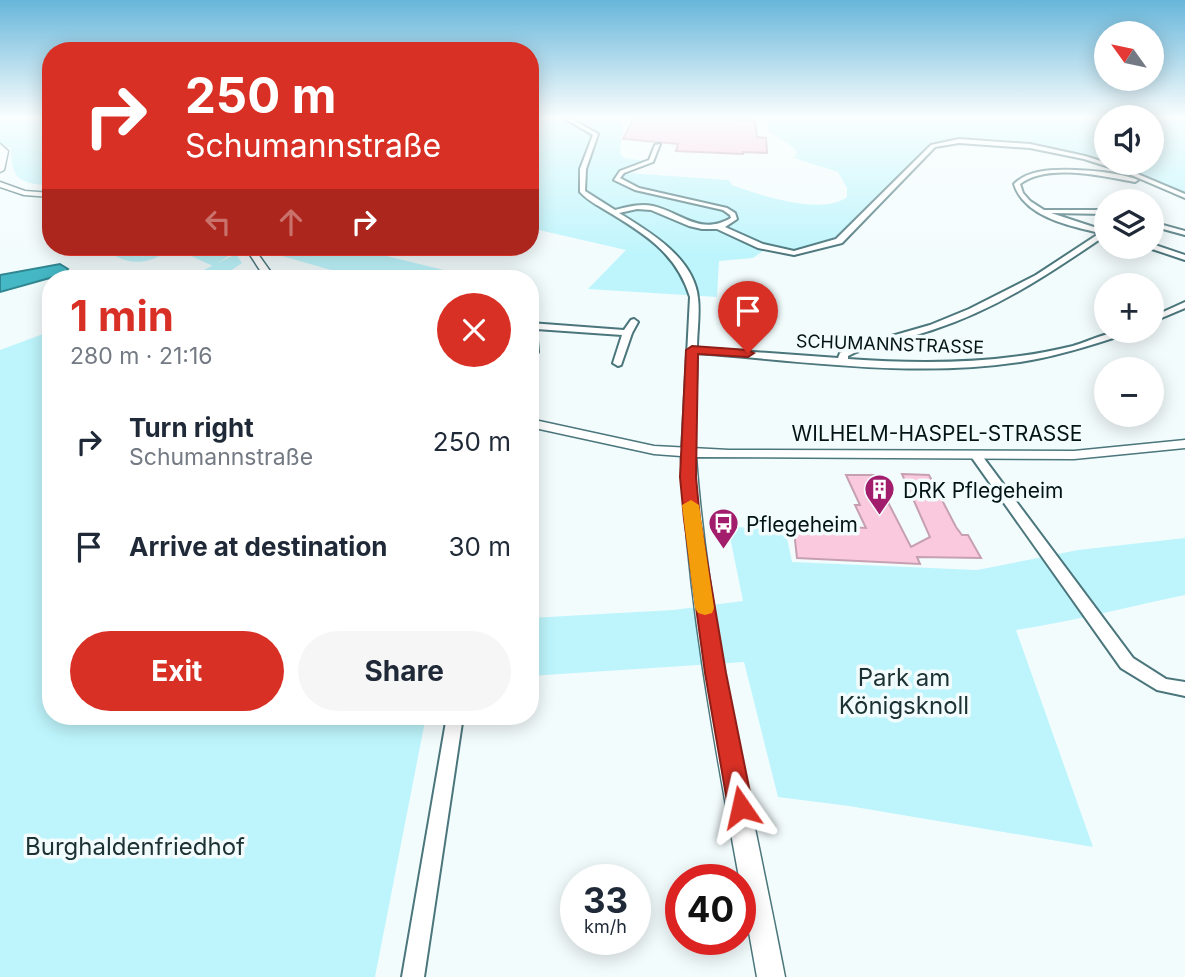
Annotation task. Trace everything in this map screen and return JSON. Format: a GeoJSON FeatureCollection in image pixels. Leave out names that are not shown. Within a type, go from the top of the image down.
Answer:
{"type":"FeatureCollection","features":[{"type":"Feature","properties":{"kind":"street"},"geometry":{"type":"LineString","coordinates":[[586,164],[582,191],[659,242],[676,257],[690,277],[694,297],[688,452],[692,519],[711,650],[771,977]]}},
{"type":"Feature","properties":{"kind":"street"},"geometry":{"type":"LineString","coordinates":[[644,164],[622,172],[616,180],[637,189],[725,209],[733,214],[731,222],[717,226]]}},
{"type":"Feature","properties":{"kind":"street"},"geometry":{"type":"LineString","coordinates":[[614,212],[638,207],[651,208],[684,223],[717,226],[761,246],[794,253],[839,242],[916,164]]}},
{"type":"Feature","properties":{"kind":"street"},"geometry":{"type":"LineString","coordinates":[[1104,164],[1185,196]]}},
{"type":"Feature","properties":{"kind":"street"},"geometry":{"type":"LineString","coordinates":[[1094,230],[1043,212],[1019,194],[1017,187],[1020,180],[1037,174],[1067,173],[1149,182]]}},
{"type":"Feature","properties":{"kind":"street"},"geometry":{"type":"LineString","coordinates":[[0,184],[24,193],[42,194]]}},
{"type":"Feature","properties":{"kind":"street"},"geometry":{"type":"LineString","coordinates":[[1043,212],[1094,212]]}},
{"type":"Feature","properties":{"kind":"street"},"geometry":{"type":"LineString","coordinates":[[1164,227],[1185,233]]}},
{"type":"Feature","properties":{"kind":"street"},"geometry":{"type":"LineString","coordinates":[[843,360],[844,355],[853,350],[933,327],[972,311],[1039,276],[1094,241]]}},
{"type":"Feature","properties":{"kind":"street"},"geometry":{"type":"LineString","coordinates":[[1164,250],[1185,258]]}},
{"type":"Feature","properties":{"kind":"street"},"geometry":{"type":"LineString","coordinates":[[1164,315],[1185,305]]}},
{"type":"Feature","properties":{"kind":"street"},"geometry":{"type":"LineString","coordinates":[[618,363],[627,333],[634,322]]}},
{"type":"Feature","properties":{"kind":"street"},"geometry":{"type":"LineString","coordinates":[[539,327],[627,333]]}},
{"type":"Feature","properties":{"kind":"street","name":"SCHUMANNSTRASSE"},"geometry":{"type":"LineString","coordinates":[[692,350],[941,365],[993,363],[1063,352],[1094,342]]}},
{"type":"Feature","properties":{"kind":"street","name":"WILHELM-HASPEL-STRASSE"},"geometry":{"type":"LineString","coordinates":[[539,425],[654,450],[688,452],[1074,455],[1185,444]]}},
{"type":"Feature","properties":{"kind":"street"},"geometry":{"type":"LineString","coordinates":[[975,455],[1091,610],[1127,663],[1163,685],[1185,689]]}},
{"type":"Feature","properties":{"kind":"street"},"geometry":{"type":"LineString","coordinates":[[413,977],[454,725]]}},
{"type":"Feature","properties":{"kind":"green space"},"geometry":{"type":"Polygon","coordinates":[[[12,164],[42,164],[42,184],[19,178],[12,164]]]}},
{"type":"Feature","properties":{"kind":"green space"},"geometry":{"type":"Polygon","coordinates":[[[539,164],[641,164],[625,169],[627,173],[729,180],[732,185],[758,194],[790,202],[822,205],[847,197],[847,188],[838,172],[812,164],[912,164],[839,238],[800,250],[770,246],[753,258],[719,261],[717,297],[588,289],[626,250],[539,230],[539,164]]]}},
{"type":"Feature","properties":{"kind":"green space"},"geometry":{"type":"Polygon","coordinates":[[[1164,164],[1185,164],[1185,192],[1141,175],[1164,175],[1164,164]]]}},
{"type":"Feature","properties":{"kind":"green space"},"geometry":{"type":"Polygon","coordinates":[[[115,256],[159,256],[140,262],[115,256]]]}},
{"type":"Feature","properties":{"kind":"green space"},"geometry":{"type":"Polygon","coordinates":[[[191,256],[228,256],[213,266],[191,256]]]}},
{"type":"Feature","properties":{"kind":"green space"},"geometry":{"type":"Polygon","coordinates":[[[232,256],[237,256],[242,263],[232,270],[204,270],[232,256]]]}},
{"type":"Feature","properties":{"kind":"green space"},"geometry":{"type":"Polygon","coordinates":[[[282,256],[387,256],[444,270],[331,270],[282,256]]]}},
{"type":"Feature","properties":{"kind":"green space","name":"Burghaldenfriedhof"},"geometry":{"type":"Polygon","coordinates":[[[42,334],[42,725],[424,725],[375,977],[0,977],[0,350],[42,334]]]}},
{"type":"Feature","properties":{"kind":"green space","name":"Park am Königsknoll"},"geometry":{"type":"Polygon","coordinates":[[[728,527],[785,528],[792,562],[977,570],[1078,550],[1185,538],[1185,595],[1016,630],[1093,847],[849,806],[778,797],[744,662],[539,675],[539,617],[673,610],[743,601],[728,527]]]}},
{"type":"Feature","properties":{"kind":"water"},"geometry":{"type":"Polygon","coordinates":[[[60,264],[68,269],[42,270],[42,280],[0,292],[0,275],[60,264]]]}},
{"type":"Feature","properties":{"kind":"building","name":"DRK Pflegeheim"},"geometry":{"type":"Polygon","coordinates":[[[902,474],[929,475],[956,527],[962,535],[968,535],[981,558],[917,557],[920,564],[797,558],[794,531],[805,532],[804,528],[835,530],[834,526],[866,528],[855,505],[860,505],[846,475],[874,475],[911,547],[930,537],[902,474]]]}},
{"type":"Feature","properties":{"kind":"slow traffic"},"geometry":{"type":"LineString","coordinates":[[691,505],[705,608]]}},
{"type":"Feature","properties":{"kind":"place","name":"DRK Pflegeheim"},"geometry":{"type":"Point","coordinates":[880,517]}},
{"type":"Feature","properties":{"kind":"place","name":"Pflegeheim"},"geometry":{"type":"Point","coordinates":[723,551]}},
{"type":"Feature","properties":{"kind":"route"},"geometry":{"type":"LineString","coordinates":[[741,807],[715,673],[692,519],[688,434],[692,350],[748,353]]}}]}
